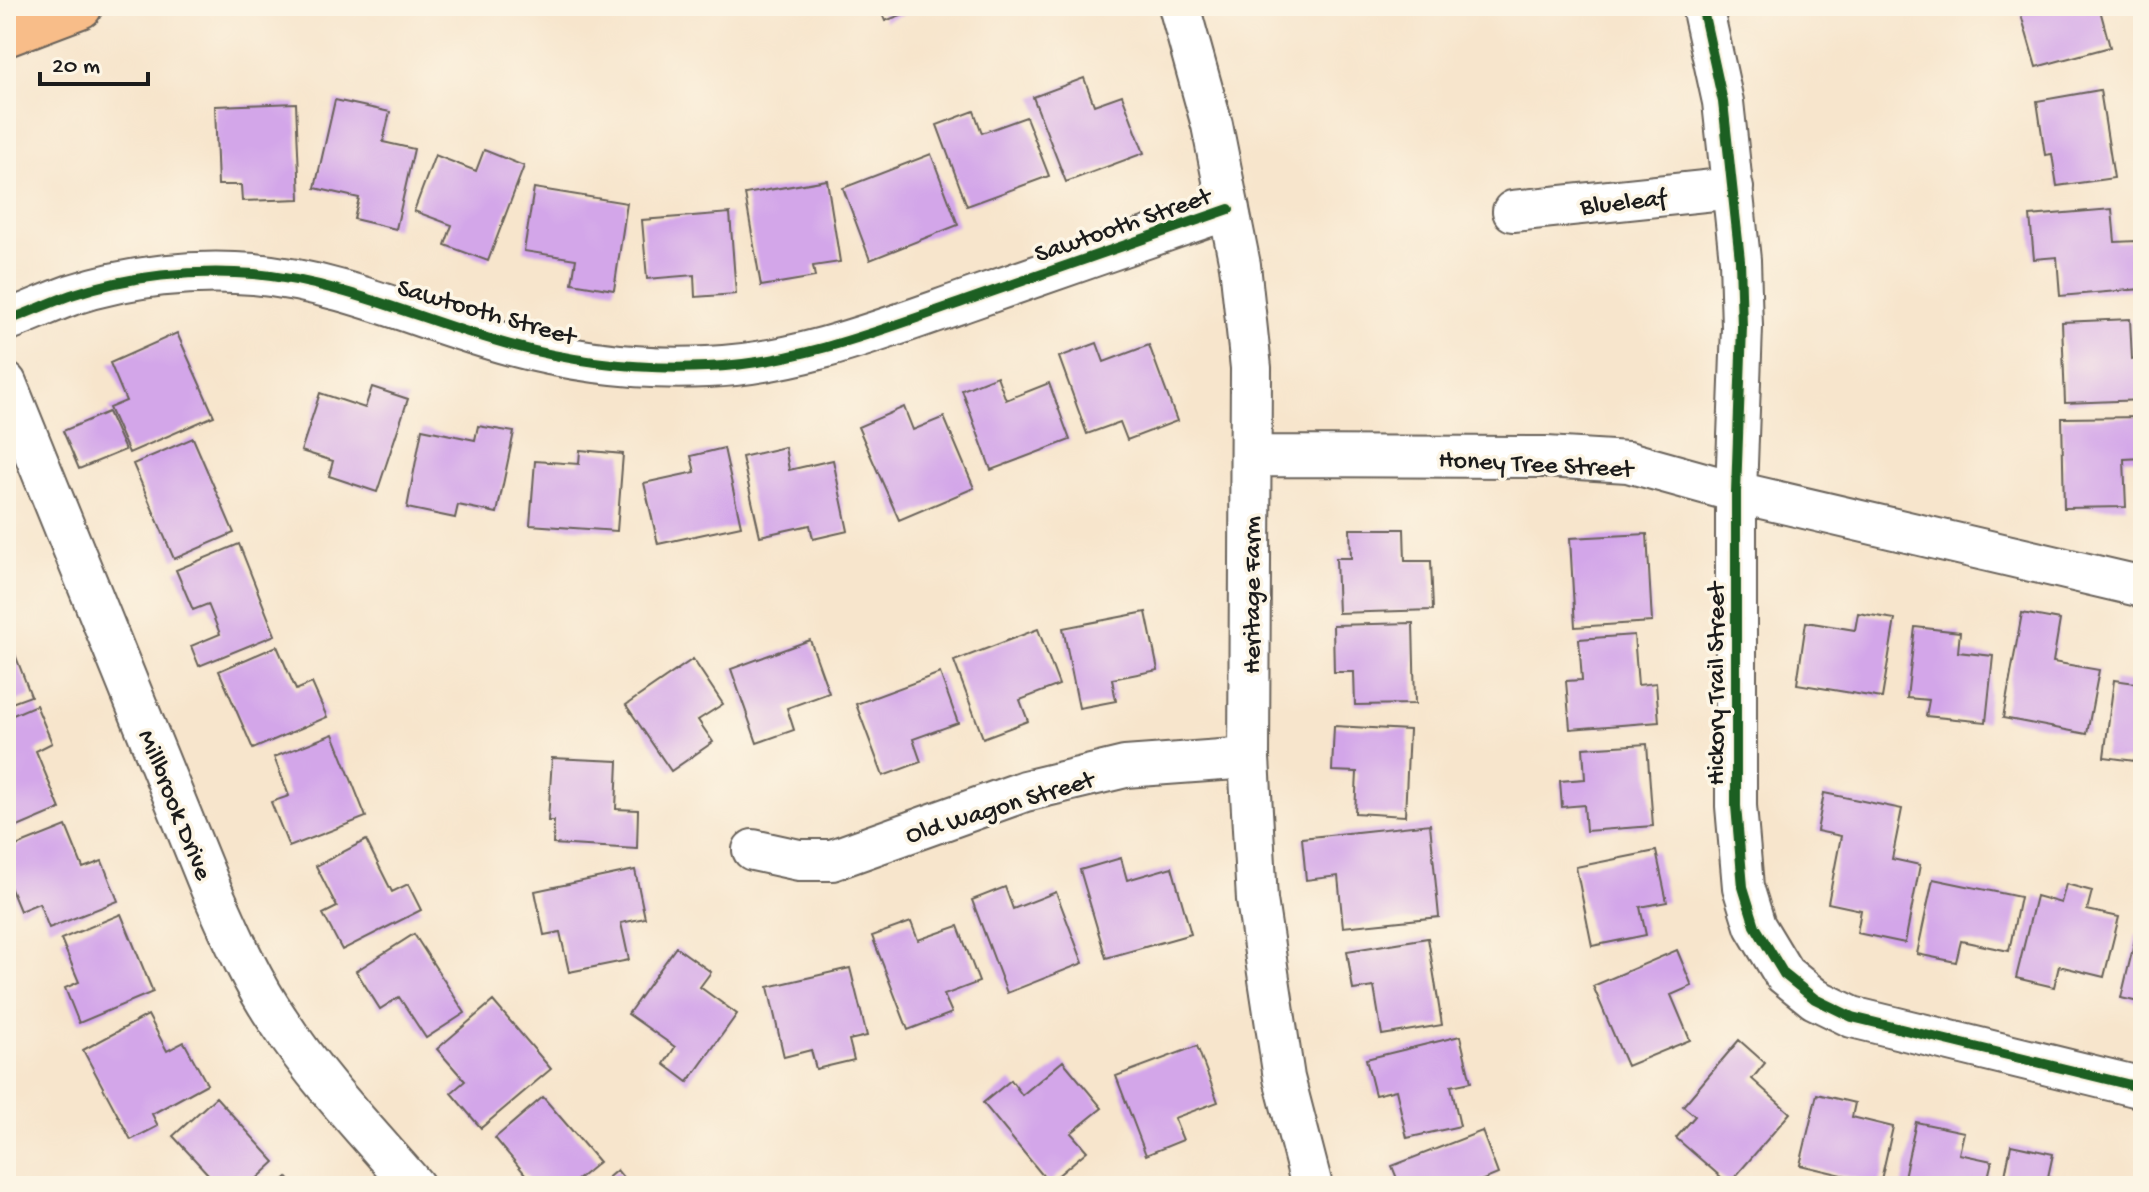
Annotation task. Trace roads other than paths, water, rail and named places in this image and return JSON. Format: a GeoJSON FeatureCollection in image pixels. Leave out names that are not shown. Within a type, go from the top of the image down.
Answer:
{"type":"FeatureCollection","features":[{"type":"Feature","properties":{"kind":"main road"},"geometry":{"type":"LineString","coordinates":[[6,34],[80,6]]}},
{"type":"Feature","properties":{"kind":"street","name":"Heritage Farm"},"geometry":{"type":"LineString","coordinates":[[1179,6],[1212,125],[1240,265],[1251,368],[1249,758],[1257,900],[1271,1009],[1284,1078],[1311,1186]]}},
{"type":"Feature","properties":{"kind":"street","name":"Hickory Trail Street"},"geometry":{"type":"LineString","coordinates":[[1702,6],[1723,102],[1740,260],[1742,327],[1736,492],[1736,806],[1743,887],[1755,926],[1784,974],[1815,999],[1871,1023],[2143,1088]]}},
{"type":"Feature","properties":{"kind":"street","name":"Blueleaf"},"geometry":{"type":"LineString","coordinates":[[1513,211],[1733,188]]}},
{"type":"Feature","properties":{"kind":"street","name":"Sawtooth Street"},"geometry":{"type":"LineString","coordinates":[[6,321],[73,295],[149,278],[253,274],[335,288],[511,345],[573,359],[643,366],[708,367],[784,356],[859,338],[1229,209]]}},
{"type":"Feature","properties":{"kind":"street","name":"Millbrook Drive"},"geometry":{"type":"LineString","coordinates":[[6,383],[240,955],[276,1018],[318,1077],[414,1186]]}},
{"type":"Feature","properties":{"kind":"street","name":"Honey Tree Street"},"geometry":{"type":"LineString","coordinates":[[1251,456],[1546,457],[1628,462],[1736,492],[2143,587]]}},
{"type":"Feature","properties":{"kind":"street","name":"Old Wagon Street"},"geometry":{"type":"LineString","coordinates":[[753,850],[799,860],[832,860],[1025,791],[1125,767],[1249,758]]}}]}
